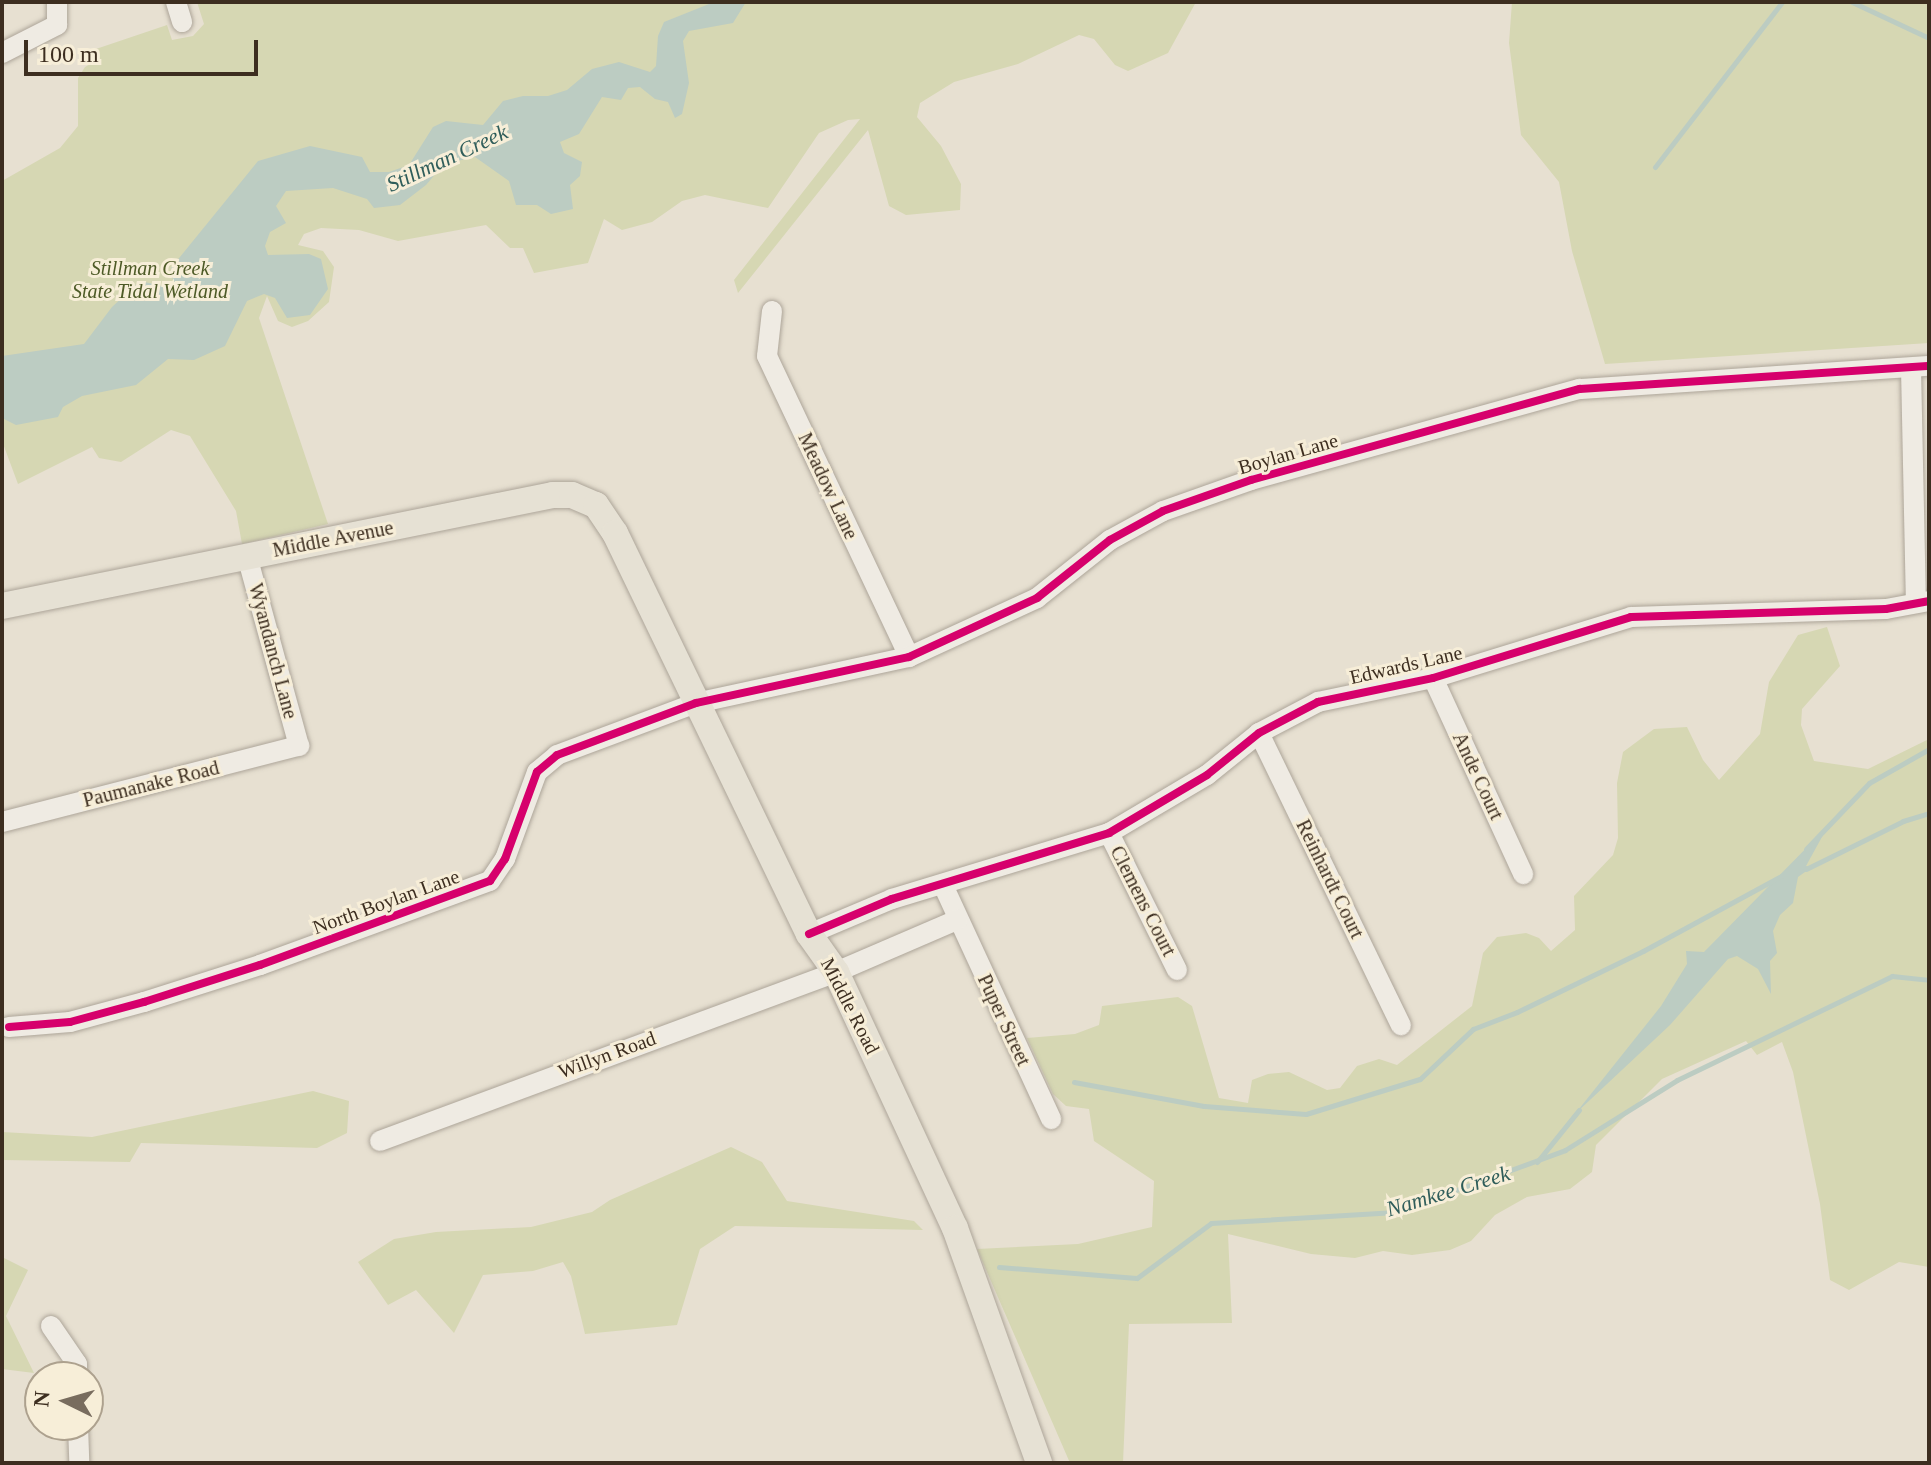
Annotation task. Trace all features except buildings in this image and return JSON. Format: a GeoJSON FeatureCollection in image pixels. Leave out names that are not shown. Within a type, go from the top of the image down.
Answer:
{"type":"FeatureCollection","features":[{"type":"Feature","properties":{"kind":"main road","name":"Middle Avenue"},"geometry":{"type":"LineString","coordinates":[[2,606],[553,495],[572,495],[596,505],[629,564]]}},
{"type":"Feature","properties":{"kind":"main road","name":"Middle Road"},"geometry":{"type":"LineString","coordinates":[[629,564],[809,934],[836,972],[955,1228],[1039,1463]]}},
{"type":"Feature","properties":{"kind":"street"},"geometry":{"type":"LineString","coordinates":[[2,53],[57,25],[57,2]]}},
{"type":"Feature","properties":{"kind":"street","name":"Meadow Lane"},"geometry":{"type":"LineString","coordinates":[[772,311],[767,356],[909,657]]}},
{"type":"Feature","properties":{"kind":"street"},"geometry":{"type":"LineString","coordinates":[[1920,367],[1922,601]]}},
{"type":"Feature","properties":{"kind":"street","name":"Boylan Lane"},"geometry":{"type":"LineString","coordinates":[[696,703],[909,657],[1037,598],[1110,540],[1163,511],[1251,480],[1580,389],[1920,367]]}},
{"type":"Feature","properties":{"kind":"street","name":"Wyandanch Lane"},"geometry":{"type":"LineString","coordinates":[[247,556],[299,746]]}},
{"type":"Feature","properties":{"kind":"street","name":"Edwards Lane"},"geometry":{"type":"LineString","coordinates":[[809,934],[892,899],[1109,833],[1207,775],[1223,758],[1259,733],[1318,702],[1433,678],[1631,617],[1872,610],[1922,601]]}},
{"type":"Feature","properties":{"kind":"street","name":"Ande Court"},"geometry":{"type":"LineString","coordinates":[[1433,678],[1523,874]]}},
{"type":"Feature","properties":{"kind":"street","name":"North Boylan Lane"},"geometry":{"type":"LineString","coordinates":[[9,1027],[70,1022],[144,1002],[260,965],[490,881],[505,859],[537,772],[557,755],[696,703]]}},
{"type":"Feature","properties":{"kind":"street","name":"Reinhardt Court"},"geometry":{"type":"LineString","coordinates":[[1259,733],[1401,1025]]}},
{"type":"Feature","properties":{"kind":"street","name":"Paumanake Road"},"geometry":{"type":"LineString","coordinates":[[2,822],[299,746]]}},
{"type":"Feature","properties":{"kind":"street","name":"Clemens Court"},"geometry":{"type":"LineString","coordinates":[[1109,833],[1177,970]]}},
{"type":"Feature","properties":{"kind":"street"},"geometry":{"type":"LineString","coordinates":[[943,885],[957,920]]}},
{"type":"Feature","properties":{"kind":"street","name":"Willyn Road"},"geometry":{"type":"LineString","coordinates":[[380,1141],[836,972],[957,920]]}},
{"type":"Feature","properties":{"kind":"street","name":"Puper Street"},"geometry":{"type":"LineString","coordinates":[[957,920],[1051,1119]]}},
{"type":"Feature","properties":{"kind":"street"},"geometry":{"type":"LineString","coordinates":[[51,1326],[75,1361]]}},
{"type":"Feature","properties":{"kind":"street"},"geometry":{"type":"LineString","coordinates":[[78,1441],[79,1463]]}},
{"type":"Feature","properties":{"kind":"green space","name":"Stillman Creek State Tidal Wetland"},"geometry":{"type":"Polygon","coordinates":[[[197,2],[1196,2],[1168,53],[1128,71],[1115,65],[1094,39],[1079,35],[1018,64],[954,82],[920,103],[917,117],[941,146],[961,184],[960,210],[906,215],[889,206],[868,130],[738,293],[734,280],[860,119],[848,120],[819,133],[768,208],[705,195],[682,201],[652,222],[622,230],[604,219],[588,263],[534,273],[523,248],[510,248],[486,225],[398,241],[359,230],[321,228],[304,234],[298,245],[323,251],[334,267],[329,302],[308,321],[292,327],[278,321],[267,296],[259,318],[328,524],[242,544],[236,511],[190,436],[171,430],[121,462],[99,458],[92,447],[18,484],[2,441],[2,181],[60,148],[78,126],[78,78],[85,67],[97,60],[93,50],[167,25],[172,40],[193,36],[204,24],[197,2]]]}},
{"type":"Feature","properties":{"kind":"green space"},"geometry":{"type":"Polygon","coordinates":[[[1512,2],[1929,2],[1929,343],[1605,364],[1572,251],[1559,182],[1521,135],[1509,43],[1512,2]]]}},
{"type":"Feature","properties":{"kind":"green space"},"geometry":{"type":"Polygon","coordinates":[[[1827,627],[1840,666],[1802,709],[1801,725],[1814,761],[1868,769],[1929,739],[1929,1267],[1899,1262],[1849,1290],[1830,1280],[1820,1204],[1793,1072],[1782,1042],[1757,1055],[1746,1041],[1662,1079],[1596,1145],[1592,1172],[1570,1189],[1527,1197],[1495,1215],[1471,1241],[1450,1250],[1412,1255],[1383,1251],[1355,1258],[1311,1254],[1228,1234],[1232,1323],[1129,1324],[1123,1463],[1070,1463],[977,1249],[1078,1244],[1152,1227],[1154,1181],[1094,1141],[1089,1109],[1066,1106],[1053,1094],[1027,1038],[1075,1034],[1099,1025],[1102,1006],[1178,997],[1192,1006],[1219,1098],[1248,1103],[1252,1080],[1268,1074],[1289,1072],[1327,1090],[1340,1088],[1357,1066],[1379,1059],[1397,1065],[1472,1006],[1483,953],[1497,937],[1526,933],[1539,938],[1551,951],[1575,930],[1574,896],[1613,855],[1618,838],[1617,783],[1623,752],[1654,729],[1687,727],[1703,760],[1719,780],[1760,734],[1769,682],[1798,635],[1827,627]]]}},
{"type":"Feature","properties":{"kind":"green space"},"geometry":{"type":"Polygon","coordinates":[[[313,1091],[349,1101],[347,1133],[317,1148],[141,1143],[130,1162],[2,1160],[2,1132],[92,1137],[313,1091]]]}},
{"type":"Feature","properties":{"kind":"green space"},"geometry":{"type":"Polygon","coordinates":[[[731,1147],[762,1162],[787,1201],[914,1221],[923,1230],[735,1226],[700,1249],[677,1325],[585,1334],[571,1276],[563,1262],[533,1271],[483,1275],[454,1333],[416,1290],[388,1305],[358,1262],[394,1239],[436,1232],[531,1227],[592,1212],[610,1200],[731,1147]]]}},
{"type":"Feature","properties":{"kind":"green space"},"geometry":{"type":"Polygon","coordinates":[[[2,1257],[28,1270],[6,1316],[28,1361],[24,1361],[24,1372],[2,1369],[2,1257]]]}},
{"type":"Feature","properties":{"kind":"water","name":"Stillman Creek"},"geometry":{"type":"Polygon","coordinates":[[[714,2],[746,2],[733,23],[689,31],[683,41],[689,83],[682,114],[675,118],[668,102],[655,99],[640,87],[628,88],[621,100],[602,97],[579,134],[560,142],[564,153],[582,162],[580,176],[570,185],[573,209],[551,214],[537,205],[516,205],[509,181],[475,157],[444,164],[426,185],[400,205],[374,208],[367,199],[333,188],[286,191],[276,206],[286,223],[270,232],[265,246],[268,255],[309,254],[321,259],[328,289],[310,315],[287,318],[275,298],[264,294],[247,301],[225,346],[194,360],[168,359],[136,385],[82,396],[63,407],[58,417],[16,425],[2,418],[2,356],[84,344],[112,307],[140,281],[167,287],[173,281],[171,268],[258,161],[310,146],[362,157],[370,172],[389,172],[409,165],[433,127],[446,121],[483,125],[503,101],[523,96],[548,96],[567,90],[592,69],[619,62],[650,72],[656,66],[658,36],[664,22],[714,2]]]}},
{"type":"Feature","properties":{"kind":"water"},"geometry":{"type":"Polygon","coordinates":[[[1828,826],[1806,866],[1812,867],[1798,877],[1793,903],[1780,915],[1773,931],[1777,953],[1770,961],[1771,994],[1758,969],[1737,956],[1728,959],[1670,1025],[1575,1114],[1661,1006],[1687,964],[1686,951],[1704,952],[1828,826]]]}},
{"type":"Feature","properties":{"kind":"waterway"},"geometry":{"type":"LineString","coordinates":[[1655,167],[1782,2]]}},
{"type":"Feature","properties":{"kind":"waterway"},"geometry":{"type":"LineString","coordinates":[[1852,2],[1929,38]]}},
{"type":"Feature","properties":{"kind":"waterway","name":"Namkee Creek"},"geometry":{"type":"LineString","coordinates":[[1806,849],[1869,783],[1929,749]]}},
{"type":"Feature","properties":{"kind":"waterway","name":"Namkee Creek"},"geometry":{"type":"LineString","coordinates":[[1806,869],[1903,821],[1929,813]]}},
{"type":"Feature","properties":{"kind":"waterway","name":"Namkee Creek"},"geometry":{"type":"LineString","coordinates":[[1074,1082],[1204,1106],[1306,1114],[1420,1079],[1473,1029],[1517,1012],[1643,951],[1781,876]]}},
{"type":"Feature","properties":{"kind":"waterway","name":"Namkee Creek"},"geometry":{"type":"LineString","coordinates":[[999,1267],[1137,1278],[1211,1223],[1396,1212],[1565,1150],[1677,1080],[1892,976],[1929,980]]}},
{"type":"Feature","properties":{"kind":"waterway","name":"Namkee Creek"},"geometry":{"type":"LineString","coordinates":[[1537,1162],[1579,1110]]}},
{"type":"Feature","properties":{"kind":"cycle path"},"geometry":{"type":"LineString","coordinates":[[9,1027],[70,1022],[144,1002],[260,965],[490,881],[505,859],[537,772],[557,755],[696,703],[909,657],[1037,598],[1110,540],[1163,511],[1251,480],[1580,389],[1929,366]]}},
{"type":"Feature","properties":{"kind":"cycle path"},"geometry":{"type":"LineString","coordinates":[[809,934],[892,899],[1109,833],[1207,775],[1259,733],[1318,702],[1433,678],[1631,617],[1886,609],[1929,601]]}}]}
